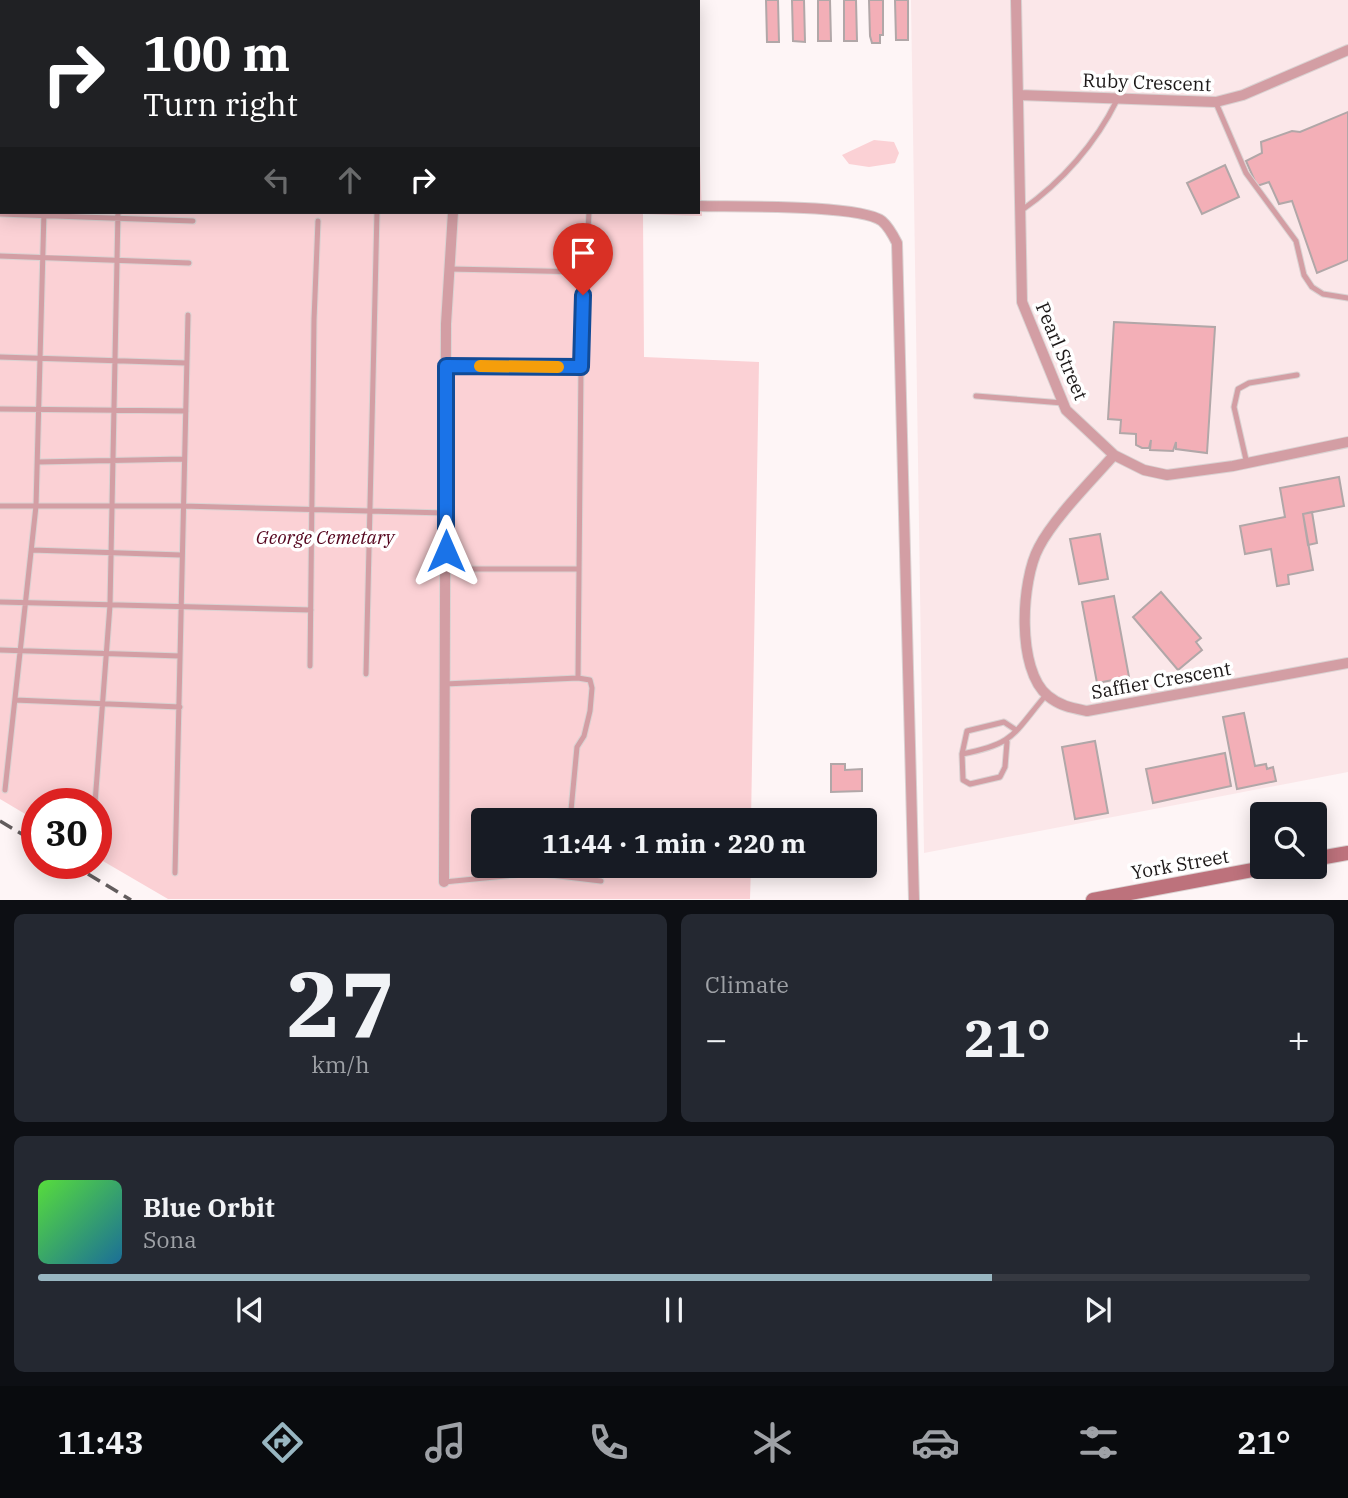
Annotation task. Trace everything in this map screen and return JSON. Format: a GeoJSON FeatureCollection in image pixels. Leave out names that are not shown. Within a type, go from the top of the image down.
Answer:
{"type":"FeatureCollection","features":[{"type":"Feature","properties":{"kind":"main road"},"geometry":{"type":"LineString","coordinates":[[1327,857],[1348,853]]}},
{"type":"Feature","properties":{"kind":"main road","name":"York Street"},"geometry":{"type":"LineString","coordinates":[[1093,900],[1250,871]]}},
{"type":"Feature","properties":{"kind":"street","name":"Pearl Street"},"geometry":{"type":"LineString","coordinates":[[1016,0],[1023,302],[1063,403],[1076,422],[1114,454],[1144,470],[1167,475],[1247,464],[1348,442]]}},
{"type":"Feature","properties":{"kind":"street","name":"Ruby Crescent"},"geometry":{"type":"LineString","coordinates":[[1018,95],[1216,103],[1243,95],[1348,50]]}},
{"type":"Feature","properties":{"kind":"street"},"geometry":{"type":"LineString","coordinates":[[700,206],[838,211],[865,215],[880,220],[897,243],[914,900]]}},
{"type":"Feature","properties":{"kind":"street"},"geometry":{"type":"LineString","coordinates":[[444,882],[446,366],[453,214]]}},
{"type":"Feature","properties":{"kind":"street"},"geometry":{"type":"LineString","coordinates":[[1046,695],[1033,676],[1028,656],[1026,597],[1031,564],[1040,543],[1114,454]]}},
{"type":"Feature","properties":{"kind":"street","name":"Saffier Crescent"},"geometry":{"type":"LineString","coordinates":[[1046,695],[1064,707],[1087,711],[1348,663]]}},
{"type":"Feature","properties":{"kind":"lane"},"geometry":{"type":"LineString","coordinates":[[1019,212],[1049,189],[1092,142],[1118,98]]}},
{"type":"Feature","properties":{"kind":"lane"},"geometry":{"type":"LineString","coordinates":[[1216,103],[1246,173],[1296,241],[1304,275],[1312,287],[1324,294],[1348,298]]}},
{"type":"Feature","properties":{"kind":"lane"},"geometry":{"type":"LineString","coordinates":[[0,215],[22,214]]}},
{"type":"Feature","properties":{"kind":"lane"},"geometry":{"type":"LineString","coordinates":[[5,790],[36,506],[43,214]]}},
{"type":"Feature","properties":{"kind":"lane"},"geometry":{"type":"LineString","coordinates":[[80,214],[192,221]]}},
{"type":"Feature","properties":{"kind":"lane"},"geometry":{"type":"LineString","coordinates":[[366,674],[371,510],[372,322],[377,214]]}},
{"type":"Feature","properties":{"kind":"lane"},"geometry":{"type":"LineString","coordinates":[[578,678],[581,367],[589,214]]}},
{"type":"Feature","properties":{"kind":"lane"},"geometry":{"type":"LineString","coordinates":[[96,788],[110,604],[118,215]]}},
{"type":"Feature","properties":{"kind":"lane"},"geometry":{"type":"LineString","coordinates":[[310,666],[318,221]]}},
{"type":"Feature","properties":{"kind":"lane"},"geometry":{"type":"LineString","coordinates":[[0,256],[189,263]]}},
{"type":"Feature","properties":{"kind":"lane"},"geometry":{"type":"LineString","coordinates":[[449,269],[584,271]]}},
{"type":"Feature","properties":{"kind":"lane"},"geometry":{"type":"LineString","coordinates":[[175,873],[188,315]]}},
{"type":"Feature","properties":{"kind":"lane"},"geometry":{"type":"LineString","coordinates":[[0,357],[39,356],[186,363]]}},
{"type":"Feature","properties":{"kind":"lane"},"geometry":{"type":"LineString","coordinates":[[446,366],[581,367]]}},
{"type":"Feature","properties":{"kind":"lane"},"geometry":{"type":"LineString","coordinates":[[1247,464],[1234,407],[1238,389],[1248,383],[1297,375]]}},
{"type":"Feature","properties":{"kind":"lane"},"geometry":{"type":"LineString","coordinates":[[976,396],[1063,403]]}},
{"type":"Feature","properties":{"kind":"lane"},"geometry":{"type":"LineString","coordinates":[[0,409],[186,411]]}},
{"type":"Feature","properties":{"kind":"lane"},"geometry":{"type":"LineString","coordinates":[[38,462],[184,460]]}},
{"type":"Feature","properties":{"kind":"lane"},"geometry":{"type":"LineString","coordinates":[[0,506],[182,506],[446,513]]}},
{"type":"Feature","properties":{"kind":"lane"},"geometry":{"type":"LineString","coordinates":[[32,550],[181,555]]}},
{"type":"Feature","properties":{"kind":"lane"},"geometry":{"type":"LineString","coordinates":[[445,569],[579,569]]}},
{"type":"Feature","properties":{"kind":"lane"},"geometry":{"type":"LineString","coordinates":[[0,602],[311,610]]}},
{"type":"Feature","properties":{"kind":"lane"},"geometry":{"type":"LineString","coordinates":[[0,650],[180,656]]}},
{"type":"Feature","properties":{"kind":"lane"},"geometry":{"type":"LineString","coordinates":[[445,684],[578,678],[590,680],[592,688],[588,722],[577,747],[571,808]]}},
{"type":"Feature","properties":{"kind":"lane"},"geometry":{"type":"LineString","coordinates":[[962,754],[994,748],[1007,742],[1046,695]]}},
{"type":"Feature","properties":{"kind":"lane"},"geometry":{"type":"LineString","coordinates":[[15,700],[180,707]]}},
{"type":"Feature","properties":{"kind":"lane"},"geometry":{"type":"LineString","coordinates":[[1007,742],[1005,767],[995,779],[965,782],[962,754],[965,734],[970,729],[1004,722],[1016,730]]}},
{"type":"Feature","properties":{"kind":"lane"},"geometry":{"type":"LineString","coordinates":[[444,882],[473,878]]}},
{"type":"Feature","properties":{"kind":"lane"},"geometry":{"type":"LineString","coordinates":[[576,878],[601,881]]}},
{"type":"Feature","properties":{"kind":"shaded area"},"geometry":{"type":"Polygon","coordinates":[[[911,0],[1348,0],[1348,772],[924,853],[911,0]]]}},
{"type":"Feature","properties":{"kind":"green space"},"geometry":{"type":"Polygon","coordinates":[[[874,140],[894,142],[899,153],[895,163],[869,167],[849,164],[842,155],[874,140]]]}},
{"type":"Feature","properties":{"kind":"green space","name":"George Cemetary"},"geometry":{"type":"Polygon","coordinates":[[[700,160],[702,216],[643,214],[700,214],[700,160]]]}},
{"type":"Feature","properties":{"kind":"green space","name":"George Cemetary"},"geometry":{"type":"Polygon","coordinates":[[[0,214],[643,214],[644,357],[759,362],[751,808],[471,808],[471,878],[751,878],[750,899],[168,899],[112,866],[112,788],[21,788],[21,811],[0,799],[0,214]]]}},
{"type":"Feature","properties":{"kind":"building"},"geometry":{"type":"Polygon","coordinates":[[[766,0],[778,0],[779,42],[767,42],[766,0]]]}},
{"type":"Feature","properties":{"kind":"building"},"geometry":{"type":"Polygon","coordinates":[[[792,0],[804,0],[805,42],[793,41],[792,0]]]}},
{"type":"Feature","properties":{"kind":"building"},"geometry":{"type":"Polygon","coordinates":[[[818,0],[830,0],[831,41],[818,41],[818,0]]]}},
{"type":"Feature","properties":{"kind":"building"},"geometry":{"type":"Polygon","coordinates":[[[844,0],[856,0],[857,41],[844,41],[844,0]]]}},
{"type":"Feature","properties":{"kind":"building"},"geometry":{"type":"Polygon","coordinates":[[[869,0],[883,0],[883,35],[880,35],[880,43],[872,43],[870,36],[869,0]]]}},
{"type":"Feature","properties":{"kind":"building"},"geometry":{"type":"Polygon","coordinates":[[[895,0],[908,0],[908,40],[896,40],[895,0]]]}},
{"type":"Feature","properties":{"kind":"building"},"geometry":{"type":"Polygon","coordinates":[[[1348,112],[1348,260],[1317,273],[1292,201],[1279,204],[1269,182],[1257,186],[1246,161],[1262,153],[1261,142],[1292,131],[1300,132],[1348,112]]]}},
{"type":"Feature","properties":{"kind":"building"},"geometry":{"type":"Polygon","coordinates":[[[1225,165],[1239,197],[1202,214],[1187,183],[1225,165]]]}},
{"type":"Feature","properties":{"kind":"building"},"geometry":{"type":"Polygon","coordinates":[[[1114,322],[1215,327],[1207,453],[1176,449],[1176,442],[1173,451],[1150,450],[1151,440],[1149,448],[1142,448],[1136,445],[1136,434],[1120,433],[1121,420],[1108,419],[1114,322]]]}},
{"type":"Feature","properties":{"kind":"building"},"geometry":{"type":"Polygon","coordinates":[[[1339,477],[1344,506],[1303,514],[1313,570],[1288,575],[1289,584],[1277,586],[1271,549],[1245,554],[1240,526],[1285,517],[1280,488],[1339,477]]]}},
{"type":"Feature","properties":{"kind":"building"},"geometry":{"type":"Polygon","coordinates":[[[1312,512],[1317,543],[1308,545],[1303,514],[1312,512]]]}},
{"type":"Feature","properties":{"kind":"building"},"geometry":{"type":"Polygon","coordinates":[[[1100,534],[1108,579],[1079,584],[1070,539],[1100,534]]]}},
{"type":"Feature","properties":{"kind":"building"},"geometry":{"type":"Polygon","coordinates":[[[1161,592],[1201,638],[1196,642],[1202,650],[1178,670],[1133,617],[1161,592]]]}},
{"type":"Feature","properties":{"kind":"building"},"geometry":{"type":"Polygon","coordinates":[[[1114,596],[1129,677],[1097,683],[1082,602],[1114,596]]]}},
{"type":"Feature","properties":{"kind":"building"},"geometry":{"type":"Polygon","coordinates":[[[1244,713],[1255,766],[1266,764],[1267,769],[1273,767],[1276,781],[1237,789],[1223,717],[1244,713]]]}},
{"type":"Feature","properties":{"kind":"building"},"geometry":{"type":"Polygon","coordinates":[[[1095,741],[1108,813],[1075,819],[1062,747],[1095,741]]]}},
{"type":"Feature","properties":{"kind":"building"},"geometry":{"type":"Polygon","coordinates":[[[1225,753],[1231,786],[1153,803],[1146,769],[1225,753]]]}},
{"type":"Feature","properties":{"kind":"building"},"geometry":{"type":"Polygon","coordinates":[[[831,764],[845,764],[845,770],[862,769],[862,791],[831,792],[831,764]]]}},
{"type":"Feature","properties":{"kind":"railway"},"geometry":{"type":"LineString","coordinates":[[0,821],[21,833]]}},
{"type":"Feature","properties":{"kind":"railway"},"geometry":{"type":"LineString","coordinates":[[96,879],[131,900]]}},
{"type":"Feature","properties":{"kind":"slow traffic"},"geometry":{"type":"LineString","coordinates":[[480,366],[558,367]]}},
{"type":"Feature","properties":{"kind":"route"},"geometry":{"type":"LineString","coordinates":[[446,551],[446,366],[581,367],[583,295]]}}]}
